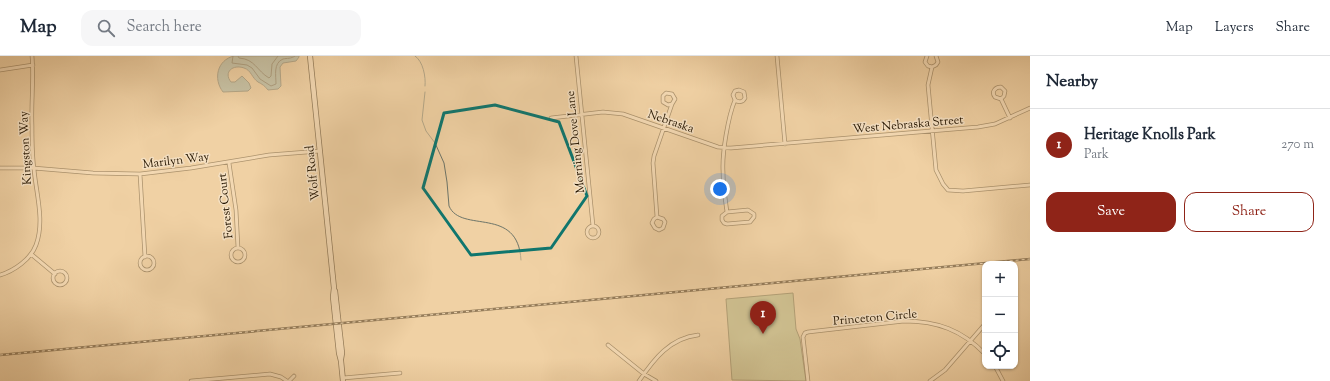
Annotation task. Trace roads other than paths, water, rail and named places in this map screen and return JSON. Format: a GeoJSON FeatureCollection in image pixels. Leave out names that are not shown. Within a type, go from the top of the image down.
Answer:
{"type":"FeatureCollection","features":[{"type":"Feature","properties":{"kind":"main road","name":"Wolf Road"},"geometry":{"type":"LineString","coordinates":[[310,56],[334,288],[341,339],[343,380]]}},
{"type":"Feature","properties":{"kind":"street","name":"Kingston Way"},"geometry":{"type":"LineString","coordinates":[[31,254],[38,238],[39,224],[33,168],[32,56]]}},
{"type":"Feature","properties":{"kind":"street","name":"Morning Dove Lane"},"geometry":{"type":"LineString","coordinates":[[576,56],[593,226]]}},
{"type":"Feature","properties":{"kind":"street"},"geometry":{"type":"LineString","coordinates":[[777,56],[785,144]]}},
{"type":"Feature","properties":{"kind":"street"},"geometry":{"type":"LineString","coordinates":[[927,56],[925,62],[928,66],[932,67]]}},
{"type":"Feature","properties":{"kind":"street"},"geometry":{"type":"LineString","coordinates":[[936,56],[938,62],[936,66],[932,67],[928,85],[936,170],[943,184],[948,190],[963,191],[1030,185]]}},
{"type":"Feature","properties":{"kind":"street"},"geometry":{"type":"LineString","coordinates":[[0,70],[33,65]]}},
{"type":"Feature","properties":{"kind":"street"},"geometry":{"type":"LineString","coordinates":[[1001,99],[1004,96],[1005,91],[1001,87],[997,87],[993,94],[995,97],[1001,99],[1010,118]]}},
{"type":"Feature","properties":{"kind":"street"},"geometry":{"type":"LineString","coordinates":[[727,212],[723,173],[725,148],[732,107],[735,100],[733,95],[735,91],[739,90],[744,92],[746,96],[741,102],[735,100]]}},
{"type":"Feature","properties":{"kind":"street"},"geometry":{"type":"LineString","coordinates":[[658,217],[653,163],[656,150],[675,99],[674,95],[666,93],[663,96],[663,102],[668,105],[672,104]]}},
{"type":"Feature","properties":{"kind":"street","name":"West Nebraska Street"},"geometry":{"type":"LineString","coordinates":[[785,144],[978,127],[995,124],[1030,108]]}},
{"type":"Feature","properties":{"kind":"street","name":"Nebraska"},"geometry":{"type":"LineString","coordinates":[[551,118],[604,112],[624,114],[718,147],[725,148],[785,144]]}},
{"type":"Feature","properties":{"kind":"street","name":"Marilyn Way"},"geometry":{"type":"LineString","coordinates":[[0,168],[33,168],[93,173],[140,174],[229,163],[269,156],[320,151]]}},
{"type":"Feature","properties":{"kind":"street","name":"Forest Court"},"geometry":{"type":"LineString","coordinates":[[229,163],[236,210],[238,248]]}},
{"type":"Feature","properties":{"kind":"street"},"geometry":{"type":"LineString","coordinates":[[140,174],[145,257]]}},
{"type":"Feature","properties":{"kind":"street"},"geometry":{"type":"LineString","coordinates":[[748,210],[754,214],[754,217],[750,222],[727,224],[722,220],[722,216],[727,212],[748,210]]}},
{"type":"Feature","properties":{"kind":"street"},"geometry":{"type":"LineString","coordinates":[[658,217],[663,218],[665,222],[663,228],[659,230],[652,225],[653,221],[658,217]]}},
{"type":"Feature","properties":{"kind":"street","name":"Morning Dove Lane"},"geometry":{"type":"LineString","coordinates":[[593,226],[599,231],[599,235],[594,239],[588,237],[587,233],[588,229],[593,226]]}},
{"type":"Feature","properties":{"kind":"street","name":"Forest Court"},"geometry":{"type":"LineString","coordinates":[[238,248],[244,250],[245,254],[244,259],[240,261],[234,260],[232,256],[232,251],[238,248]]}},
{"type":"Feature","properties":{"kind":"street"},"geometry":{"type":"LineString","coordinates":[[0,275],[20,265],[31,254],[55,274]]}},
{"type":"Feature","properties":{"kind":"street"},"geometry":{"type":"LineString","coordinates":[[145,257],[150,257],[154,262],[153,267],[149,270],[143,269],[140,265],[140,261],[145,257]]}},
{"type":"Feature","properties":{"kind":"street"},"geometry":{"type":"LineString","coordinates":[[60,271],[64,272],[68,278],[66,282],[60,285],[56,283],[54,279],[55,274],[60,271]]}},
{"type":"Feature","properties":{"kind":"street","name":"Princeton Circle"},"geometry":{"type":"LineString","coordinates":[[808,381],[803,337],[805,333],[916,321],[934,323],[961,334],[971,340],[982,351]]}},
{"type":"Feature","properties":{"kind":"street"},"geometry":{"type":"LineString","coordinates":[[930,381],[945,370],[982,327]]}},
{"type":"Feature","properties":{"kind":"street"},"geometry":{"type":"LineString","coordinates":[[639,381],[666,348],[677,340],[688,336],[698,335]]}},
{"type":"Feature","properties":{"kind":"street"},"geometry":{"type":"LineString","coordinates":[[608,345],[644,374],[656,381]]}},
{"type":"Feature","properties":{"kind":"street"},"geometry":{"type":"LineString","coordinates":[[997,369],[1003,381]]}},
{"type":"Feature","properties":{"kind":"street"},"geometry":{"type":"LineString","coordinates":[[343,380],[400,373]]}},
{"type":"Feature","properties":{"kind":"street"},"geometry":{"type":"LineString","coordinates":[[191,381],[234,379],[270,374],[288,381],[294,376]]}},
{"type":"Feature","properties":{"kind":"water"},"geometry":{"type":"Polygon","coordinates":[[[234,56],[299,57],[296,61],[283,63],[280,67],[281,86],[278,89],[268,90],[246,69],[236,67],[230,70],[228,75],[231,82],[235,82],[242,76],[249,83],[251,88],[248,91],[223,92],[218,81],[218,71],[224,61],[234,56]]]}},
{"type":"Feature","properties":{"kind":"waterway"},"geometry":{"type":"LineString","coordinates":[[415,56],[418,58],[423,70],[425,86]]}},
{"type":"Feature","properties":{"kind":"waterway"},"geometry":{"type":"LineString","coordinates":[[425,92],[422,120],[426,131],[435,143],[444,163],[449,206],[455,214],[465,219],[500,226],[510,232],[518,243],[521,260]]}},
{"type":"Feature","properties":{"kind":"railway"},"geometry":{"type":"LineString","coordinates":[[0,355],[1030,259]]}},
{"type":"Feature","properties":{"kind":"place","name":"Heritage Knolls Park"},"geometry":{"type":"Point","coordinates":[763,334]}}]}
